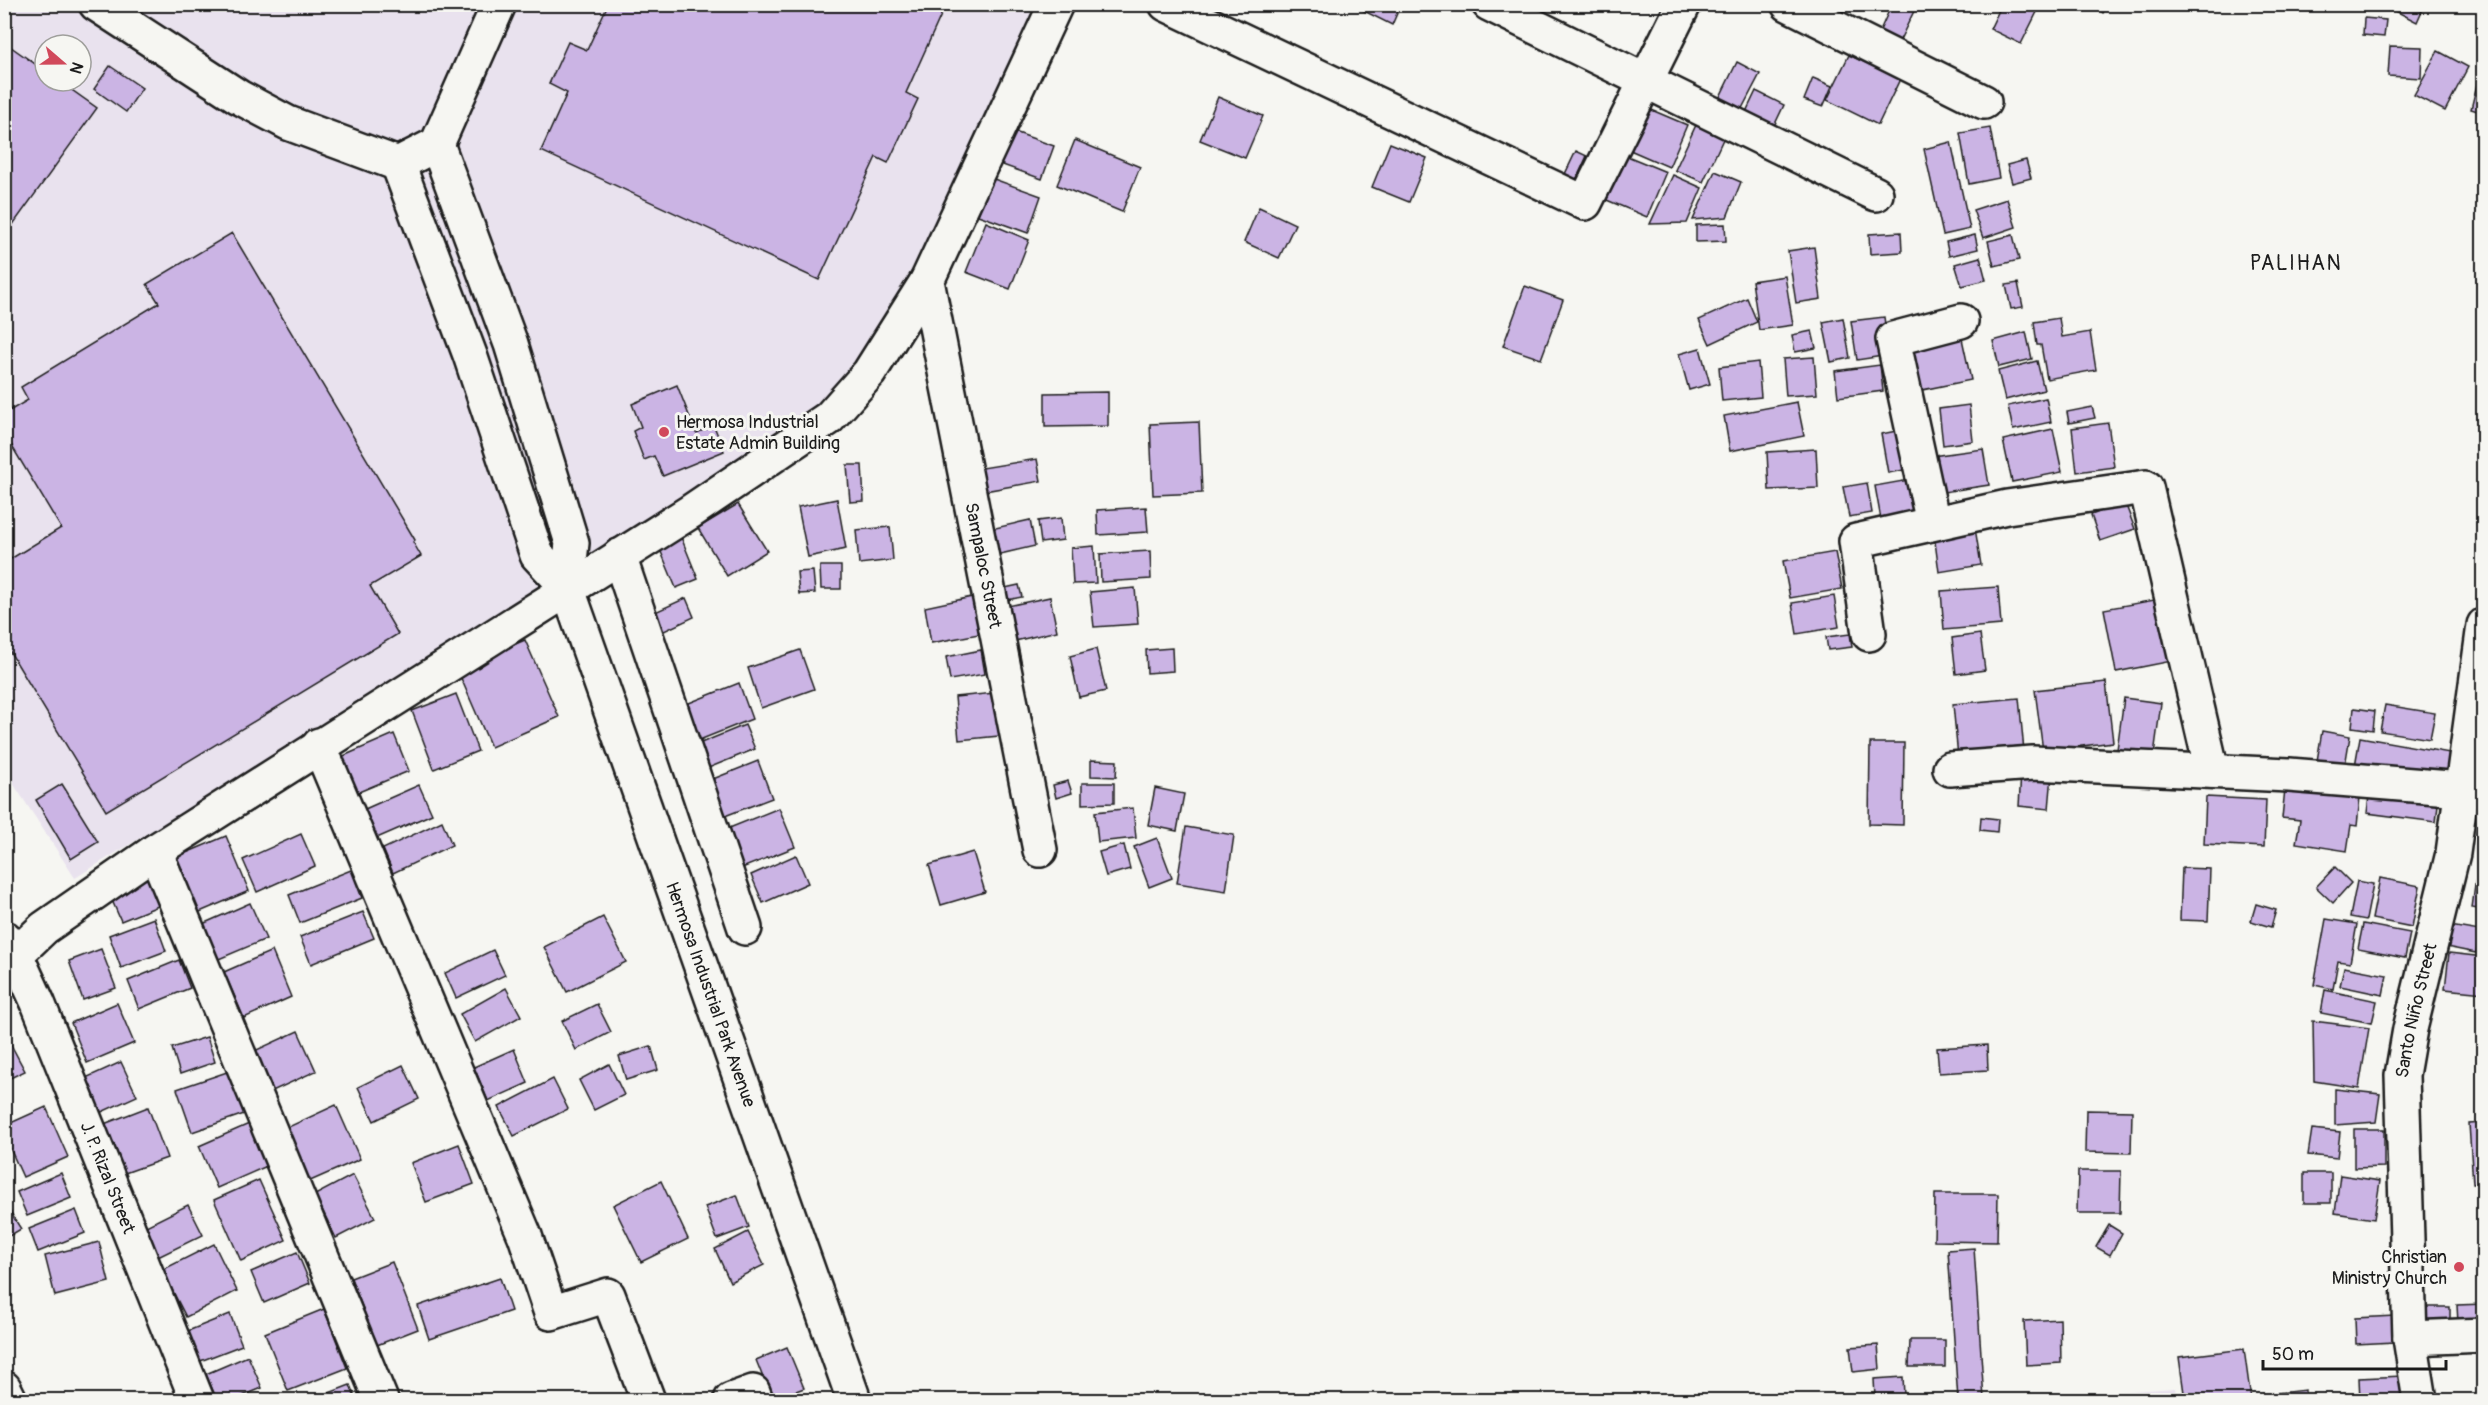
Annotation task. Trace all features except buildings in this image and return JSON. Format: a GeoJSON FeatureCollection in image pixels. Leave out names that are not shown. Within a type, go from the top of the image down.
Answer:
{"type":"FeatureCollection","features":[{"type":"Feature","properties":{"kind":"street"},"geometry":{"type":"LineString","coordinates":[[96,4],[239,97],[288,123],[398,164],[437,144],[499,4]]}},
{"type":"Feature","properties":{"kind":"street"},"geometry":{"type":"LineString","coordinates":[[8,952],[155,851],[619,556],[830,418],[869,373],[927,281],[1056,4]]}},
{"type":"Feature","properties":{"kind":"street"},"geometry":{"type":"LineString","coordinates":[[1166,4],[1586,203],[1684,4]]}},
{"type":"Feature","properties":{"kind":"street"},"geometry":{"type":"LineString","coordinates":[[1489,4],[1876,194]]}},
{"type":"Feature","properties":{"kind":"street"},"geometry":{"type":"LineString","coordinates":[[1788,4],[1984,102]]}},
{"type":"Feature","properties":{"kind":"street"},"geometry":{"type":"LineString","coordinates":[[437,144],[511,344],[572,543],[567,587]]}},
{"type":"Feature","properties":{"kind":"street"},"geometry":{"type":"LineString","coordinates":[[398,164],[470,355],[537,555],[567,587]]}},
{"type":"Feature","properties":{"kind":"street","name":"Sampaloc Street"},"geometry":{"type":"LineString","coordinates":[[927,281],[1040,850]]}},
{"type":"Feature","properties":{"kind":"street"},"geometry":{"type":"LineString","coordinates":[[1933,523],[1893,339],[1960,321]]}},
{"type":"Feature","properties":{"kind":"street"},"geometry":{"type":"LineString","coordinates":[[1869,634],[1856,541],[2007,507],[2146,487],[2212,771]]}},
{"type":"Feature","properties":{"kind":"street"},"geometry":{"type":"LineString","coordinates":[[619,556],[745,928]]}},
{"type":"Feature","properties":{"kind":"street","name":"Hermosa Industrial Park Avenue"},"geometry":{"type":"LineString","coordinates":[[567,587],[854,1401]]}},
{"type":"Feature","properties":{"kind":"street","name":"Santo Niño Street"},"geometry":{"type":"LineString","coordinates":[[2420,1401],[2410,1338],[2402,1074],[2410,1029],[2453,853],[2479,696],[2484,626]]}},
{"type":"Feature","properties":{"kind":"street"},"geometry":{"type":"LineString","coordinates":[[319,745],[525,1236],[551,1313],[608,1295],[648,1401]]}},
{"type":"Feature","properties":{"kind":"street"},"geometry":{"type":"LineString","coordinates":[[1950,769],[2033,763],[2212,771],[2462,789]]}},
{"type":"Feature","properties":{"kind":"street"},"geometry":{"type":"LineString","coordinates":[[155,851],[381,1401]]}},
{"type":"Feature","properties":{"kind":"street","name":"J. P. Rizal Street"},"geometry":{"type":"LineString","coordinates":[[8,952],[42,1014],[197,1401]]}},
{"type":"Feature","properties":{"kind":"street"},"geometry":{"type":"LineString","coordinates":[[2410,1338],[2484,1335]]}},
{"type":"Feature","properties":{"kind":"street"},"geometry":{"type":"LineString","coordinates":[[4,1388],[10,1401]]}},
{"type":"Feature","properties":{"kind":"street"},"geometry":{"type":"LineString","coordinates":[[731,1401],[753,1392],[756,1401]]}},
{"type":"Feature","properties":{"kind":"shaded area"},"geometry":{"type":"Polygon","coordinates":[[[4,5],[1039,5],[863,370],[820,420],[75,878],[5,771],[4,5]]]}},
{"type":"Feature","properties":{"kind":"shaded area"},"geometry":{"type":"Polygon","coordinates":[[[2175,1388],[2177,1400],[2076,1400],[2076,1395],[2175,1388]]]}},
{"type":"Feature","properties":{"kind":"place","name":"Hermosa Industrial Estate Admin Building"},"geometry":{"type":"Point","coordinates":[664,432]}},
{"type":"Feature","properties":{"kind":"place","name":"Christian Ministry Church"},"geometry":{"type":"Point","coordinates":[2459,1267]}},
{"type":"Feature","properties":{"kind":"district","name":"PALIHAN"},"geometry":{"type":"Point","coordinates":[2296,263]}}]}
